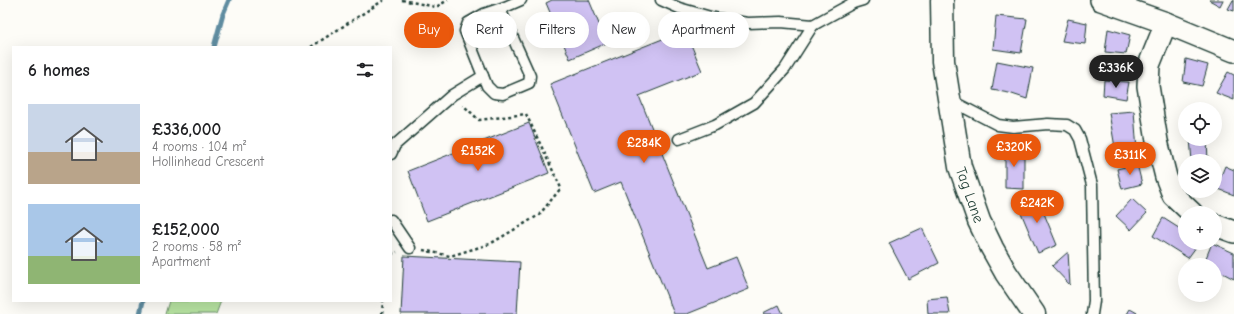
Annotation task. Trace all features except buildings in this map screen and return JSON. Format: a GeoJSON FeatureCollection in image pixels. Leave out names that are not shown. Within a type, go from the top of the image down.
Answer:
{"type":"FeatureCollection","features":[{"type":"Feature","properties":{"kind":"main road","name":"Tag Lane"},"geometry":{"type":"LineString","coordinates":[[942,0],[943,61],[960,167],[979,221],[1006,273],[1030,312]]}},
{"type":"Feature","properties":{"kind":"street"},"geometry":{"type":"LineString","coordinates":[[1101,0],[1166,23],[1234,51]]}},
{"type":"Feature","properties":{"kind":"street"},"geometry":{"type":"LineString","coordinates":[[1166,23],[1149,65],[1148,86],[1157,141],[1166,177],[1173,195],[1185,206]]}},
{"type":"Feature","properties":{"kind":"street"},"geometry":{"type":"LineString","coordinates":[[1222,228],[1234,232]]}},
{"type":"Feature","properties":{"kind":"lane"},"geometry":{"type":"LineString","coordinates":[[500,9],[530,76],[529,83],[503,94],[494,93],[487,86],[465,31],[468,23],[484,14],[520,0]]}},
{"type":"Feature","properties":{"kind":"lane"},"geometry":{"type":"LineString","coordinates":[[661,0],[679,8],[714,18],[748,23],[781,22],[813,25]]}},
{"type":"Feature","properties":{"kind":"lane"},"geometry":{"type":"LineString","coordinates":[[680,139],[715,125],[754,103],[785,69],[813,25],[854,3],[863,0]]}},
{"type":"Feature","properties":{"kind":"lane"},"geometry":{"type":"LineString","coordinates":[[392,152],[395,144],[452,95],[483,76]]}},
{"type":"Feature","properties":{"kind":"lane"},"geometry":{"type":"LineString","coordinates":[[948,99],[998,125],[1012,127],[1048,124],[1067,125],[1075,130],[1080,139],[1092,185],[1094,301],[1092,314]]}},
{"type":"Feature","properties":{"kind":"lane"},"geometry":{"type":"LineString","coordinates":[[392,221],[410,248]]}},
{"type":"Feature","properties":{"kind":"path"},"geometry":{"type":"LineString","coordinates":[[313,46],[384,0]]}},
{"type":"Feature","properties":{"kind":"path"},"geometry":{"type":"LineString","coordinates":[[402,0],[436,7],[448,0]]}},
{"type":"Feature","properties":{"kind":"path"},"geometry":{"type":"LineString","coordinates":[[392,254],[410,248],[450,256],[490,244],[539,215],[561,188],[526,114],[479,120],[452,95]]}},
{"type":"Feature","properties":{"kind":"path"},"geometry":{"type":"LineString","coordinates":[[382,314],[383,302]]}},
{"type":"Feature","properties":{"kind":"green space"},"geometry":{"type":"Polygon","coordinates":[[[169,302],[221,302],[216,314],[165,314],[169,302]]]}},
{"type":"Feature","properties":{"kind":"waterway"},"geometry":{"type":"LineString","coordinates":[[214,46],[223,14],[229,0]]}},
{"type":"Feature","properties":{"kind":"waterway"},"geometry":{"type":"LineString","coordinates":[[140,314],[143,302]]}}]}
